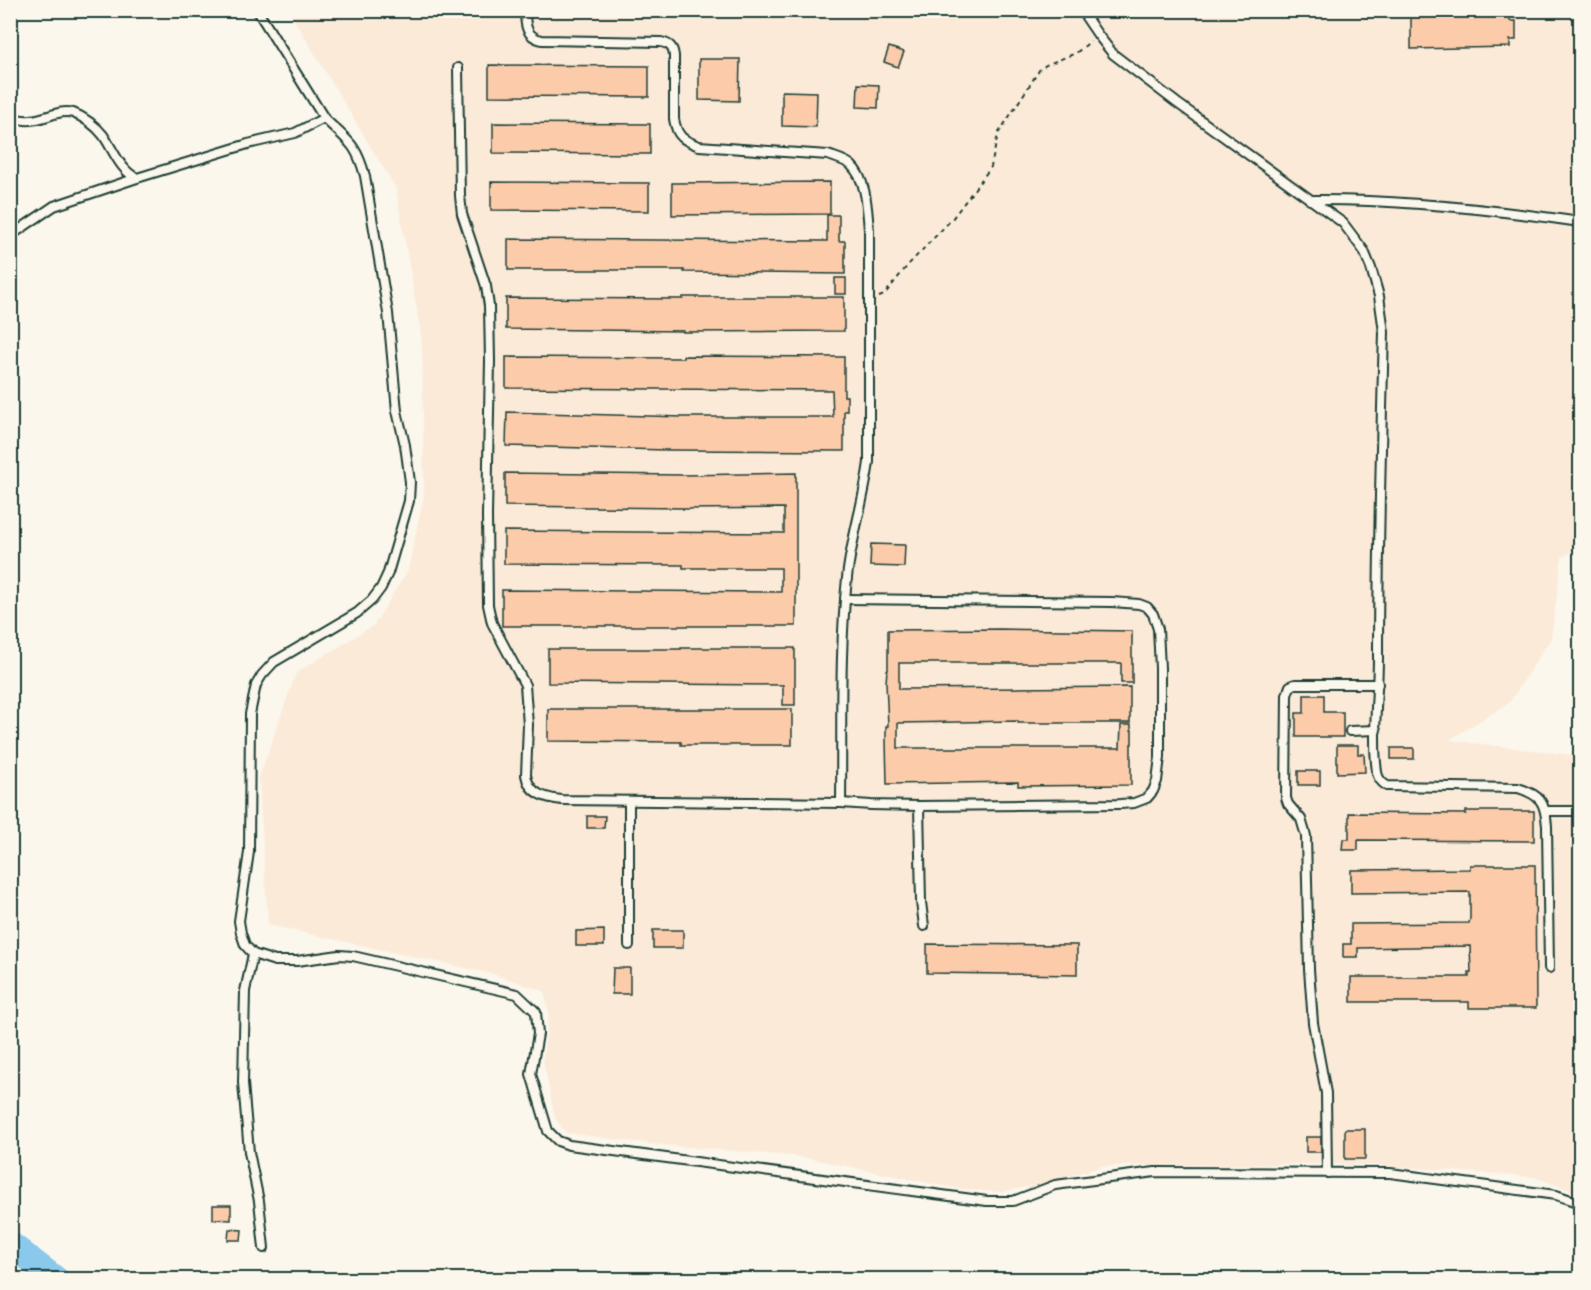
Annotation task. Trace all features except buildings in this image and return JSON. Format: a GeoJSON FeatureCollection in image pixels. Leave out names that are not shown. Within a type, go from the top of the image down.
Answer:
{"type":"FeatureCollection","features":[{"type":"Feature","properties":{"kind":"lane"},"geometry":{"type":"LineString","coordinates":[[257,10],[324,118],[357,151],[365,176],[388,313],[397,411],[410,482],[409,501],[388,573],[372,600],[357,613],[274,662],[256,685],[250,714],[249,852],[239,921],[245,945],[253,954],[275,962],[339,955],[353,956],[518,994],[536,1012],[538,1034],[531,1074],[548,1131],[558,1141],[569,1145],[987,1201],[1013,1201],[1055,1185],[1155,1172],[1390,1173],[1556,1195],[1581,1203]]}},
{"type":"Feature","properties":{"kind":"lane"},"geometry":{"type":"LineString","coordinates":[[525,10],[526,28],[529,34],[542,40],[669,44],[675,56],[675,128],[680,137],[689,142],[699,146],[828,155],[850,164],[857,173],[866,201],[869,230],[868,462],[867,481],[849,563],[844,600],[841,802]]}},
{"type":"Feature","properties":{"kind":"lane"},"geometry":{"type":"LineString","coordinates":[[1081,10],[1113,54],[1343,224],[1364,251],[1371,268],[1384,332],[1378,560],[1377,773],[1382,783],[1388,786],[1518,788],[1531,792],[1541,800],[1546,811],[1549,968]]}},
{"type":"Feature","properties":{"kind":"lane"},"geometry":{"type":"LineString","coordinates":[[458,68],[462,214],[486,286],[489,306],[488,605],[492,623],[525,685],[528,725],[527,783],[532,790],[550,799],[841,802],[919,806],[1120,804],[1147,798],[1153,791],[1157,781],[1160,757],[1160,668],[1158,629],[1155,619],[1146,607],[1126,602],[844,600]]}},
{"type":"Feature","properties":{"kind":"lane"},"geometry":{"type":"LineString","coordinates":[[10,116],[29,121],[62,113],[73,113],[91,123],[102,133],[129,174],[137,178]]}},
{"type":"Feature","properties":{"kind":"lane"},"geometry":{"type":"LineString","coordinates":[[10,236],[54,206],[248,144],[295,133],[324,118]]}},
{"type":"Feature","properties":{"kind":"lane"},"geometry":{"type":"LineString","coordinates":[[1310,200],[1356,199],[1480,208],[1581,222]]}},
{"type":"Feature","properties":{"kind":"lane"},"geometry":{"type":"LineString","coordinates":[[1327,1173],[1326,1093],[1312,1023],[1308,969],[1306,836],[1301,819],[1288,804],[1286,798],[1287,695],[1290,686],[1295,684],[1378,684]]}},
{"type":"Feature","properties":{"kind":"lane"},"geometry":{"type":"LineString","coordinates":[[1350,731],[1376,730]]}},
{"type":"Feature","properties":{"kind":"lane"},"geometry":{"type":"LineString","coordinates":[[629,801],[629,945]]}},
{"type":"Feature","properties":{"kind":"lane"},"geometry":{"type":"LineString","coordinates":[[919,806],[921,902],[924,926]]}},
{"type":"Feature","properties":{"kind":"lane"},"geometry":{"type":"LineString","coordinates":[[1546,811],[1581,811]]}},
{"type":"Feature","properties":{"kind":"lane"},"geometry":{"type":"LineString","coordinates":[[253,954],[245,992],[243,1083],[249,1152],[259,1202],[264,1248]]}},
{"type":"Feature","properties":{"kind":"path"},"geometry":{"type":"LineString","coordinates":[[869,303],[884,295],[908,265],[952,219],[992,166],[998,134],[1040,69],[1046,64],[1076,53],[1098,35]]}},
{"type":"Feature","properties":{"kind":"shaded area"},"geometry":{"type":"Polygon","coordinates":[[[289,11],[1580,11],[1580,547],[1562,557],[1551,638],[1509,703],[1449,740],[1580,756],[1580,1194],[1534,1177],[1375,1165],[1300,1164],[1102,1166],[1052,1182],[1001,1192],[959,1189],[802,1157],[652,1144],[566,1133],[555,1118],[543,1059],[549,1013],[544,991],[493,974],[268,925],[259,778],[296,673],[374,625],[408,570],[424,495],[422,341],[396,189],[289,11]]]}},
{"type":"Feature","properties":{"kind":"waterway"},"geometry":{"type":"LineString","coordinates":[[10,1244],[57,1280]]}}]}
